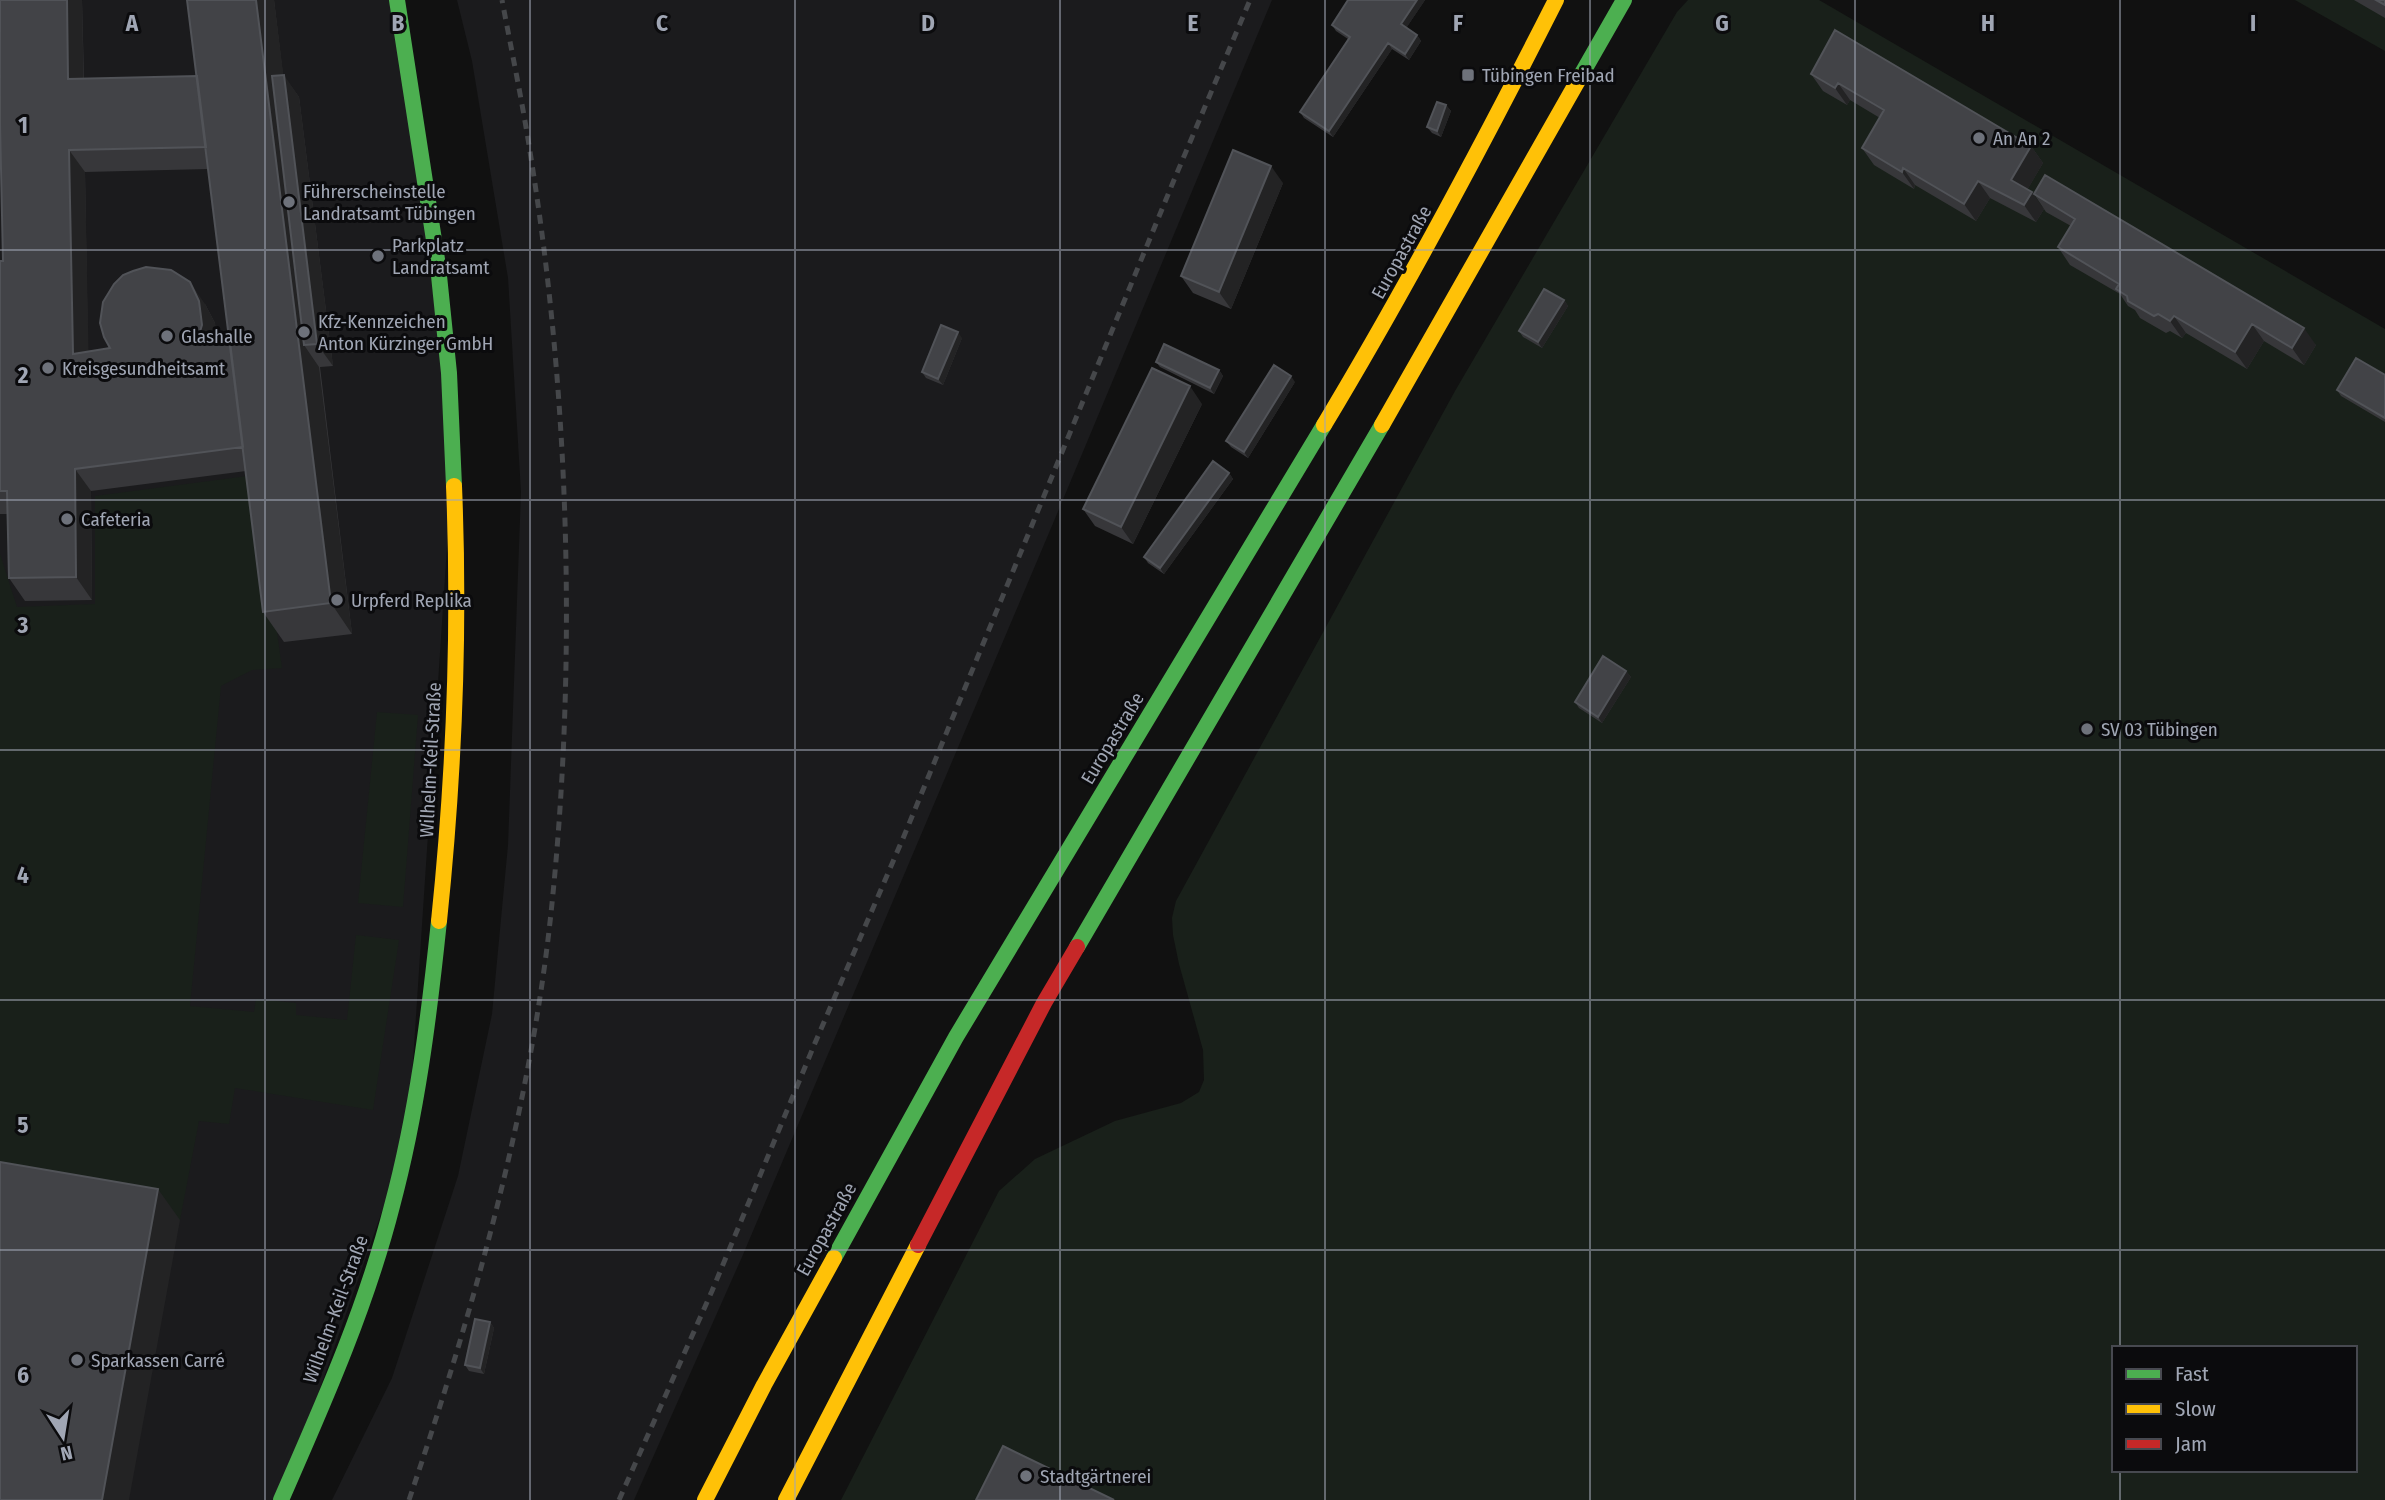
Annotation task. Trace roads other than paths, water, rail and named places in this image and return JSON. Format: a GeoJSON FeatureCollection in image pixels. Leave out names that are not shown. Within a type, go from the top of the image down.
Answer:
{"type":"FeatureCollection","features":[{"type":"Feature","properties":{"kind":"main road","name":"Wilhelm-Keil-Straße"},"geometry":{"type":"LineString","coordinates":[[281,1500],[343,1353],[382,1243],[408,1138],[428,1022],[448,840],[455,702],[453,427],[431,211],[397,0]]}},
{"type":"Feature","properties":{"kind":"main road","name":"Europastraße"},"geometry":{"type":"LineString","coordinates":[[705,1500],[764,1385],[956,1037],[1367,354],[1483,145],[1556,0]]}},
{"type":"Feature","properties":{"kind":"main road"},"geometry":{"type":"LineString","coordinates":[[786,1500],[1044,1003],[1337,505],[1624,0]]}},
{"type":"Feature","properties":{"kind":"railway"},"geometry":{"type":"LineString","coordinates":[[409,1500],[477,1284],[514,1136],[541,987],[559,820],[566,630],[561,439],[544,250],[528,138],[502,0]]}},
{"type":"Feature","properties":{"kind":"railway"},"geometry":{"type":"LineString","coordinates":[[619,1500],[712,1291],[904,836],[1250,0]]}},
{"type":"Feature","properties":{"kind":"place","name":"Tübingen Freibad"},"geometry":{"type":"Point","coordinates":[1468,75]}},
{"type":"Feature","properties":{"kind":"place","name":"An An 2"},"geometry":{"type":"Point","coordinates":[1979,138]}},
{"type":"Feature","properties":{"kind":"place","name":"Führerscheinstelle Landratsamt Tübingen"},"geometry":{"type":"Point","coordinates":[289,202]}},
{"type":"Feature","properties":{"kind":"place","name":"Parkplatz Landratsamt"},"geometry":{"type":"Point","coordinates":[378,256]}},
{"type":"Feature","properties":{"kind":"place","name":"Kfz-Kennzeichen Anton Kürzinger GmbH"},"geometry":{"type":"Point","coordinates":[304,332]}},
{"type":"Feature","properties":{"kind":"place","name":"Glashalle"},"geometry":{"type":"Point","coordinates":[167,336]}},
{"type":"Feature","properties":{"kind":"place","name":"Kreisgesundheitsamt"},"geometry":{"type":"Point","coordinates":[48,368]}},
{"type":"Feature","properties":{"kind":"place","name":"Cafeteria"},"geometry":{"type":"Point","coordinates":[67,519]}},
{"type":"Feature","properties":{"kind":"place","name":"Urpferd Replika"},"geometry":{"type":"Point","coordinates":[337,600]}},
{"type":"Feature","properties":{"kind":"place","name":"SV 03 Tübingen"},"geometry":{"type":"Point","coordinates":[2087,729]}},
{"type":"Feature","properties":{"kind":"place","name":"Sparkassen Carré"},"geometry":{"type":"Point","coordinates":[77,1360]}},
{"type":"Feature","properties":{"kind":"place","name":"Stadtgärtnerei"},"geometry":{"type":"Point","coordinates":[1026,1476]}}]}
